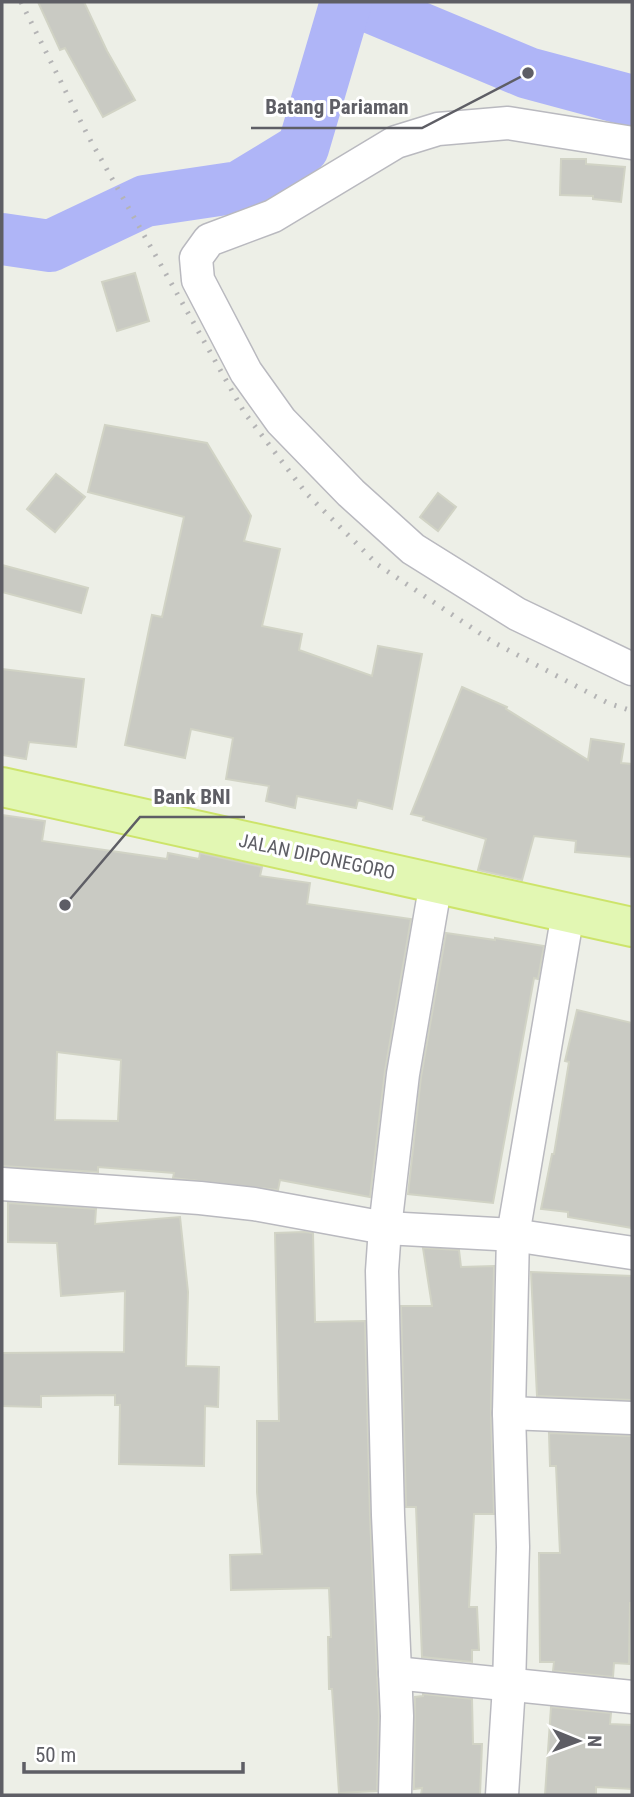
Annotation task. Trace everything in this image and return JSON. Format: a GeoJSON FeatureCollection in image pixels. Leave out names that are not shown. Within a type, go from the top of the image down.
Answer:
{"type":"FeatureCollection","features":[{"type":"Feature","properties":{"kind":"main road","name":"JALAN DIPONEGORO"},"geometry":{"type":"LineString","coordinates":[[2,787],[632,927]]}},
{"type":"Feature","properties":{"kind":"street"},"geometry":{"type":"LineString","coordinates":[[632,143],[508,123],[438,129],[396,142],[273,216],[209,240],[196,258],[198,280],[246,372],[281,421],[351,493],[413,549],[517,614],[632,669]]}},
{"type":"Feature","properties":{"kind":"street"},"geometry":{"type":"LineString","coordinates":[[395,1795],[397,1716],[382,1271],[403,1074],[436,882]]}},
{"type":"Feature","properties":{"kind":"street"},"geometry":{"type":"LineString","coordinates":[[502,1795],[509,1686],[513,1547],[509,1413],[513,1235],[568,913]]}},
{"type":"Feature","properties":{"kind":"street"},"geometry":{"type":"LineString","coordinates":[[2,1184],[200,1198],[254,1204],[385,1228],[513,1235],[632,1253]]}},
{"type":"Feature","properties":{"kind":"street"},"geometry":{"type":"LineString","coordinates":[[509,1413],[632,1418]]}},
{"type":"Feature","properties":{"kind":"street"},"geometry":{"type":"LineString","coordinates":[[395,1673],[632,1697]]}},
{"type":"Feature","properties":{"kind":"building"},"geometry":{"type":"Polygon","coordinates":[[[38,2],[84,2],[107,51],[135,100],[103,117],[65,48],[60,50],[38,2]]]}},
{"type":"Feature","properties":{"kind":"building"},"geometry":{"type":"Polygon","coordinates":[[[561,159],[586,159],[586,164],[625,167],[621,202],[593,199],[593,196],[560,195],[561,159]]]}},
{"type":"Feature","properties":{"kind":"building"},"geometry":{"type":"Polygon","coordinates":[[[135,273],[149,321],[117,331],[102,282],[135,273]]]}},
{"type":"Feature","properties":{"kind":"building"},"geometry":{"type":"Polygon","coordinates":[[[105,425],[207,443],[251,516],[244,541],[280,549],[262,626],[302,634],[299,650],[372,676],[378,646],[422,654],[392,809],[358,800],[356,808],[297,796],[295,808],[266,801],[269,786],[226,779],[233,738],[191,729],[185,758],[125,745],[152,615],[162,617],[184,517],[88,492],[105,425]]]}},
{"type":"Feature","properties":{"kind":"building"},"geometry":{"type":"Polygon","coordinates":[[[56,474],[85,497],[55,532],[27,509],[56,474]]]}},
{"type":"Feature","properties":{"kind":"building"},"geometry":{"type":"Polygon","coordinates":[[[438,493],[456,507],[438,531],[420,517],[438,493]]]}},
{"type":"Feature","properties":{"kind":"building"},"geometry":{"type":"Polygon","coordinates":[[[2,565],[88,588],[81,613],[2,592],[2,565]]]}},
{"type":"Feature","properties":{"kind":"building"},"geometry":{"type":"Polygon","coordinates":[[[2,669],[84,679],[76,747],[29,742],[26,759],[2,755],[2,669]]]}},
{"type":"Feature","properties":{"kind":"building"},"geometry":{"type":"Polygon","coordinates":[[[462,687],[507,707],[506,709],[588,760],[591,739],[624,744],[621,763],[632,764],[632,857],[575,852],[576,841],[534,836],[522,880],[478,870],[486,839],[411,814],[462,687]]]}},
{"type":"Feature","properties":{"kind":"building"},"geometry":{"type":"Polygon","coordinates":[[[2,815],[45,821],[42,841],[167,859],[168,853],[199,859],[200,853],[262,867],[260,876],[310,883],[307,904],[411,919],[385,1071],[370,1197],[280,1180],[278,1190],[173,1178],[174,1173],[98,1167],[98,1172],[2,1166],[2,815]],[[57,1052],[55,1120],[118,1121],[121,1060],[57,1052]]]}},
{"type":"Feature","properties":{"kind":"building"},"geometry":{"type":"Polygon","coordinates":[[[446,933],[544,946],[538,979],[534,978],[493,1203],[408,1194],[421,1077],[446,933]]]}},
{"type":"Feature","properties":{"kind":"building"},"geometry":{"type":"Polygon","coordinates":[[[577,1010],[632,1023],[632,1228],[568,1217],[568,1212],[541,1209],[554,1154],[569,1062],[565,1061],[577,1010]]]}},
{"type":"Feature","properties":{"kind":"building"},"geometry":{"type":"Polygon","coordinates":[[[8,1203],[96,1209],[95,1224],[180,1217],[188,1292],[186,1366],[219,1367],[218,1407],[205,1406],[204,1466],[119,1464],[120,1405],[115,1405],[115,1395],[41,1396],[41,1407],[2,1406],[2,1353],[124,1352],[125,1291],[61,1296],[57,1243],[8,1242],[8,1203]]]}},
{"type":"Feature","properties":{"kind":"building"},"geometry":{"type":"Polygon","coordinates":[[[275,1233],[313,1233],[315,1322],[365,1321],[379,1716],[377,1791],[339,1793],[332,1689],[329,1689],[329,1588],[231,1590],[230,1555],[262,1554],[257,1492],[257,1421],[279,1421],[275,1233]]]}},
{"type":"Feature","properties":{"kind":"building"},"geometry":{"type":"Polygon","coordinates":[[[423,1248],[459,1250],[461,1267],[494,1266],[491,1413],[494,1514],[474,1514],[469,1607],[477,1607],[479,1650],[472,1650],[472,1662],[422,1657],[416,1507],[406,1507],[401,1306],[432,1306],[423,1248]]]}},
{"type":"Feature","properties":{"kind":"building"},"geometry":{"type":"Polygon","coordinates":[[[531,1272],[632,1276],[632,1400],[537,1396],[531,1272]]]}},
{"type":"Feature","properties":{"kind":"building"},"geometry":{"type":"Polygon","coordinates":[[[549,1433],[632,1436],[632,1603],[629,1664],[614,1663],[613,1677],[553,1671],[554,1662],[540,1662],[539,1553],[560,1553],[556,1466],[550,1466],[549,1433]]]}},
{"type":"Feature","properties":{"kind":"building"},"geometry":{"type":"Polygon","coordinates":[[[423,1694],[472,1699],[473,1744],[482,1744],[480,1795],[421,1795],[422,1788],[414,1789],[415,1697],[423,1694]]]}},
{"type":"Feature","properties":{"kind":"building"},"geometry":{"type":"Polygon","coordinates":[[[551,1707],[611,1713],[610,1724],[632,1725],[632,1789],[596,1787],[596,1795],[545,1795],[551,1707]]]}},
{"type":"Feature","properties":{"kind":"waterway"},"geometry":{"type":"LineString","coordinates":[[2,239],[50,246],[145,201],[239,187],[303,148],[346,2]]}},
{"type":"Feature","properties":{"kind":"waterway"},"geometry":{"type":"LineString","coordinates":[[358,2],[528,73],[632,101]]}},
{"type":"Feature","properties":{"kind":"railway"},"geometry":{"type":"LineString","coordinates":[[21,2],[88,136],[244,412],[306,493],[378,565],[493,642],[608,703],[632,711]]}},
{"type":"Feature","properties":{"kind":"place","name":"Batang Pariaman"},"geometry":{"type":"Point","coordinates":[528,73]}},
{"type":"Feature","properties":{"kind":"place","name":"Bank BNI"},"geometry":{"type":"Point","coordinates":[65,905]}}]}
